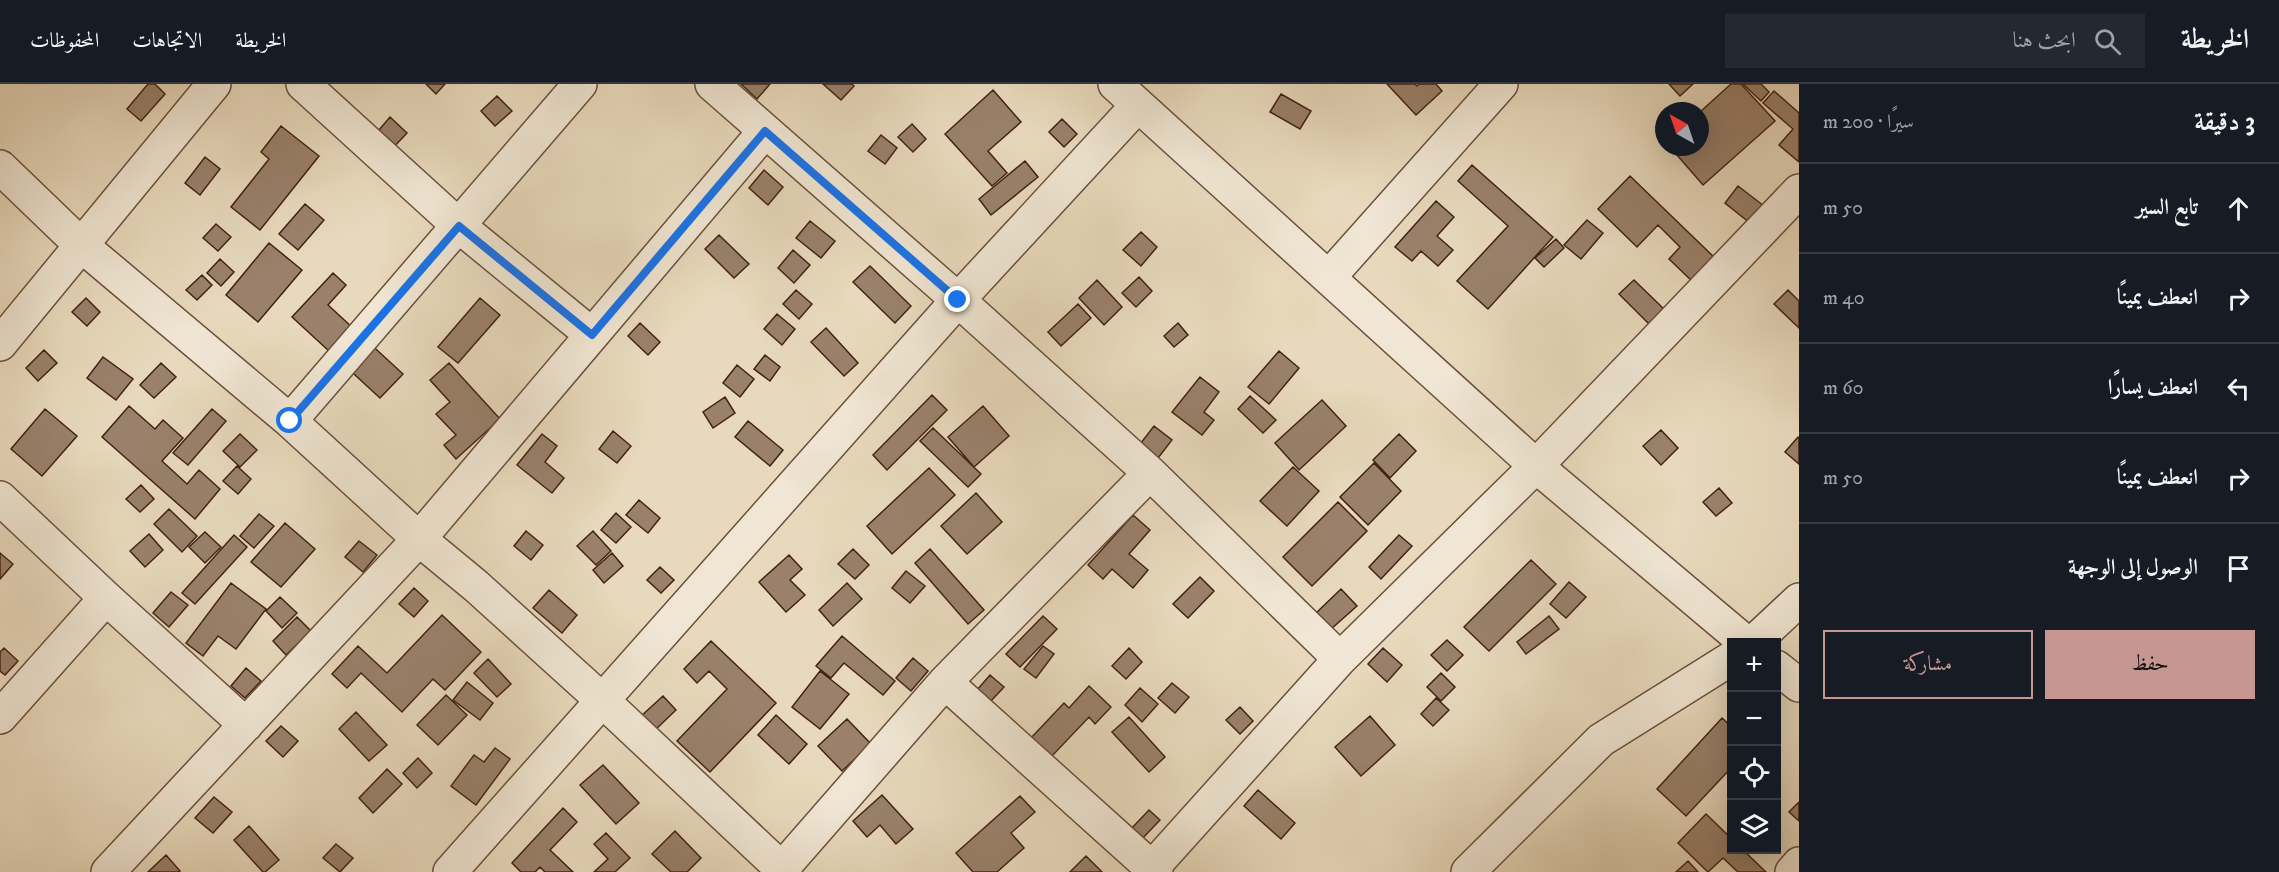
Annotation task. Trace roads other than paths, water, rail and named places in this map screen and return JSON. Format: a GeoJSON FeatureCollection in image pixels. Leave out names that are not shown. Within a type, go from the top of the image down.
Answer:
{"type":"FeatureCollection","features":[{"type":"Feature","properties":{"kind":"street"},"geometry":{"type":"LineString","coordinates":[[0,344],[214,84]]}},
{"type":"Feature","properties":{"kind":"street"},"geometry":{"type":"LineString","coordinates":[[303,84],[459,226],[592,335]]}},
{"type":"Feature","properties":{"kind":"street"},"geometry":{"type":"LineString","coordinates":[[290,421],[580,84]]}},
{"type":"Feature","properties":{"kind":"street"},"geometry":{"type":"LineString","coordinates":[[712,84],[958,300],[1150,473],[1340,659]]}},
{"type":"Feature","properties":{"kind":"street"},"geometry":{"type":"LineString","coordinates":[[1329,277],[1501,84]]}},
{"type":"Feature","properties":{"kind":"street"},"geometry":{"type":"LineString","coordinates":[[450,872],[958,300],[1127,94],[1536,466],[1740,638]]}},
{"type":"Feature","properties":{"kind":"street"},"geometry":{"type":"LineString","coordinates":[[108,872],[419,539],[765,131]]}},
{"type":"Feature","properties":{"kind":"street"},"geometry":{"type":"LineString","coordinates":[[0,167],[81,245],[290,421],[419,539],[476,586],[603,701],[782,871],[945,682],[1150,473]]}},
{"type":"Feature","properties":{"kind":"street"},"geometry":{"type":"LineString","coordinates":[[945,682],[1154,870],[1340,659],[1536,466],[1799,191]]}},
{"type":"Feature","properties":{"kind":"street"},"geometry":{"type":"LineString","coordinates":[[0,498],[246,725]]}},
{"type":"Feature","properties":{"kind":"street"},"geometry":{"type":"LineString","coordinates":[[0,717],[106,598]]}},
{"type":"Feature","properties":{"kind":"street"},"geometry":{"type":"LineString","coordinates":[[1758,638],[1799,600]]}},
{"type":"Feature","properties":{"kind":"street"},"geometry":{"type":"LineString","coordinates":[[1468,872],[1601,740],[1727,661]]}},
{"type":"Feature","properties":{"kind":"street"},"geometry":{"type":"LineString","coordinates":[[1781,671],[1799,685]]}},
{"type":"Feature","properties":{"kind":"street"},"geometry":{"type":"LineString","coordinates":[[1792,872],[1799,864]]}}]}
